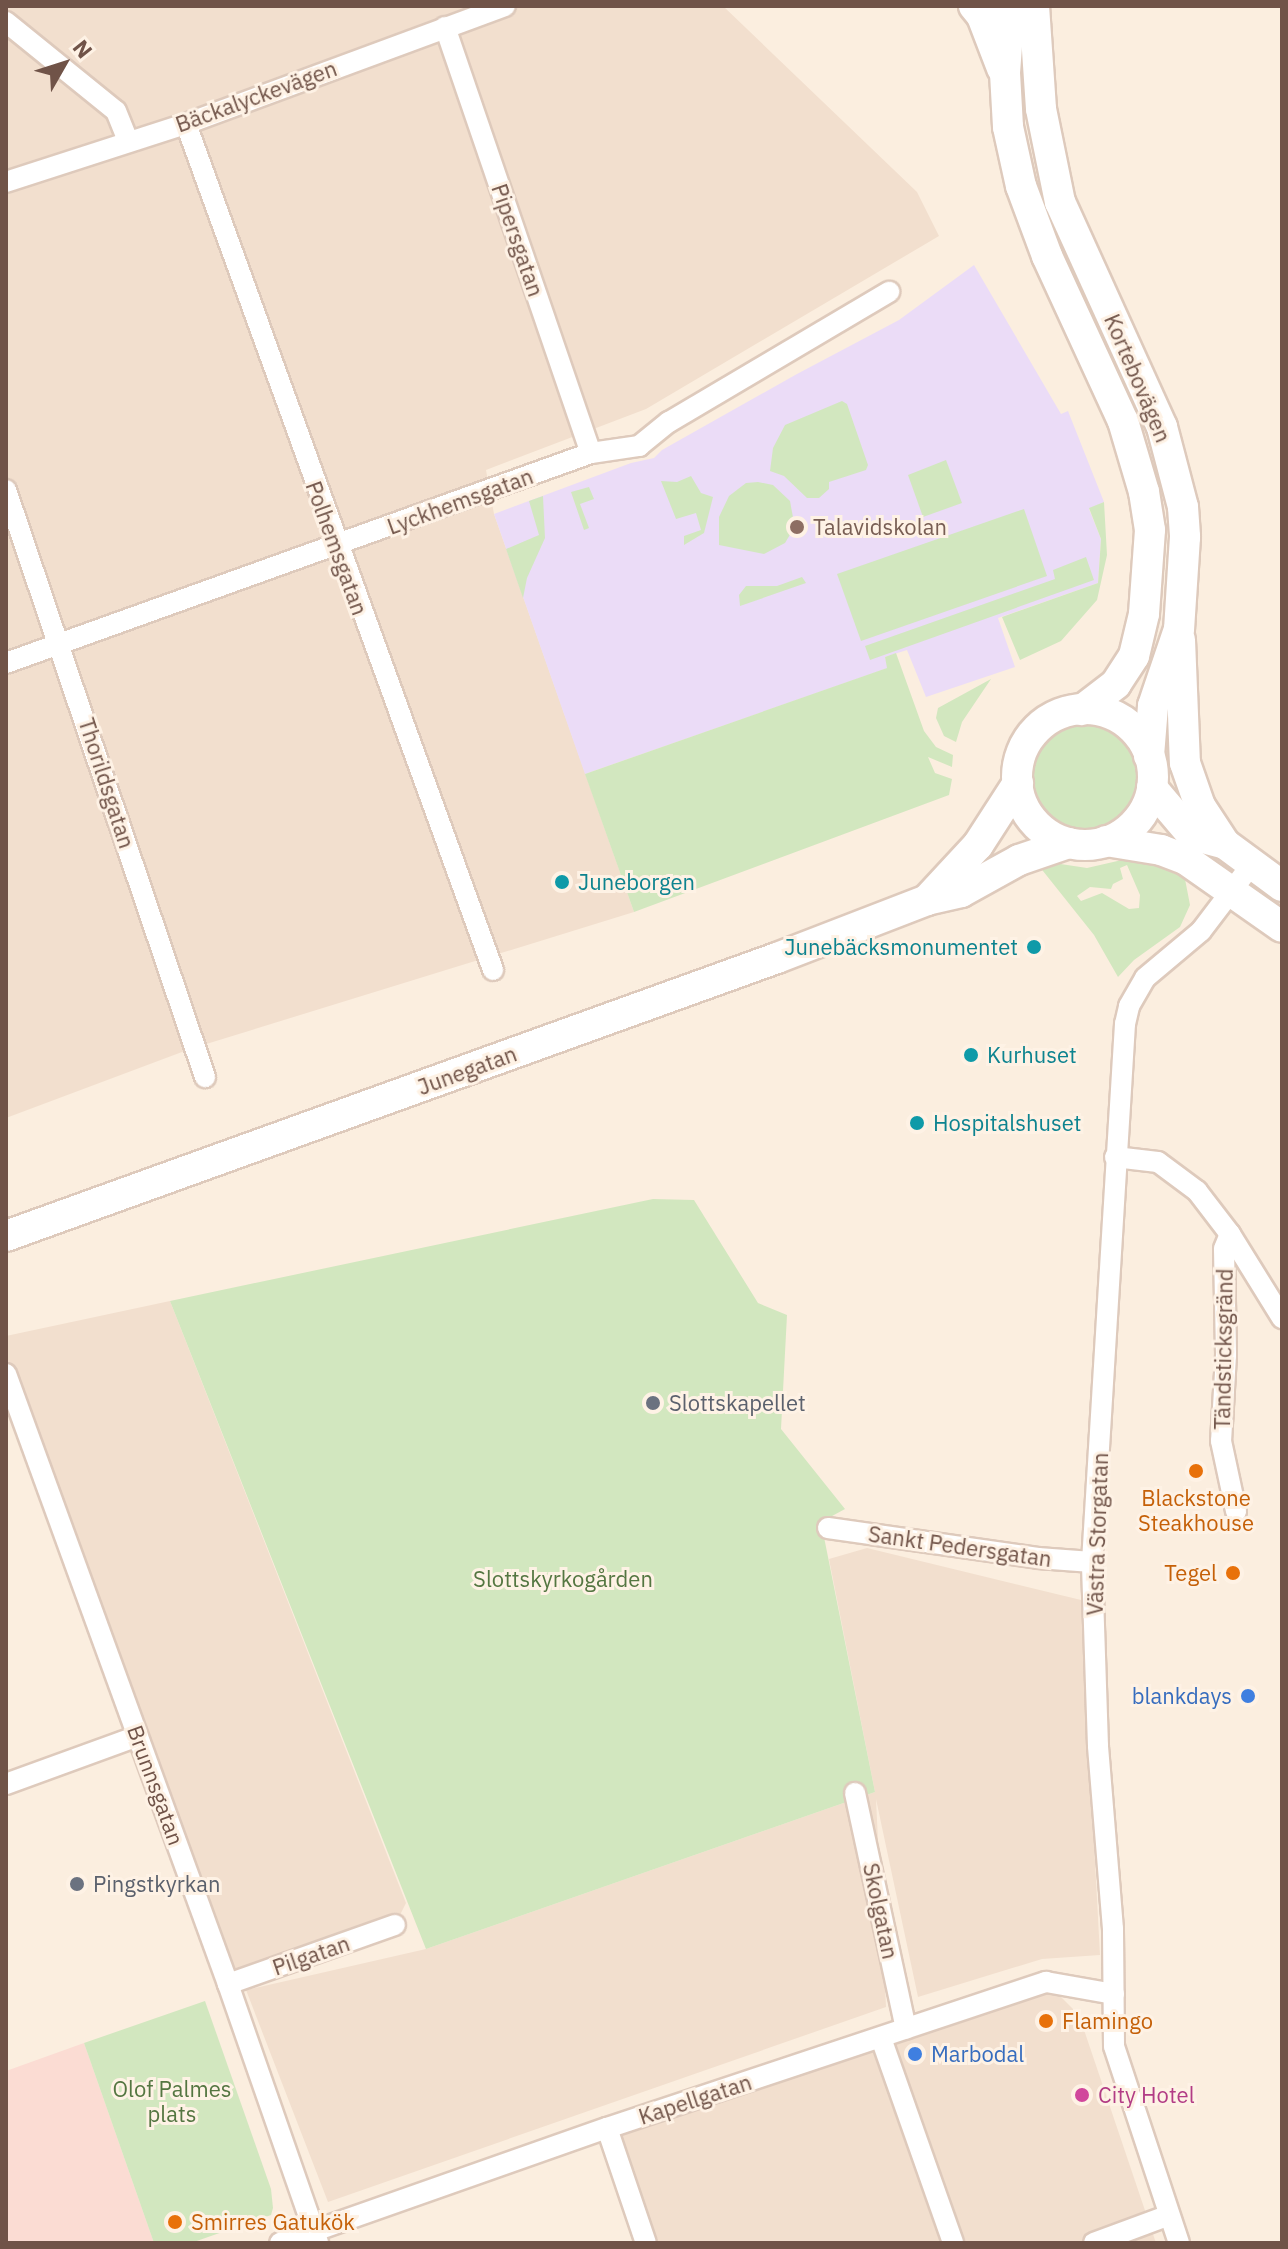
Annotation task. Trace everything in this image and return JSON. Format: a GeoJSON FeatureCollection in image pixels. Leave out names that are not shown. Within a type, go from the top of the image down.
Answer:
{"type":"FeatureCollection","features":[{"type":"Feature","properties":{"kind":"street","name":"Bäckalyckevägen"},"geometry":{"type":"LineString","coordinates":[[6,182],[186,124],[505,6]]}},
{"type":"Feature","properties":{"kind":"street"},"geometry":{"type":"LineString","coordinates":[[974,6],[982,16],[1005,73]]}},
{"type":"Feature","properties":{"kind":"street","name":"Kortebovägen"},"geometry":{"type":"LineString","coordinates":[[1010,6],[1005,73],[1008,127],[1021,186],[1047,256],[1123,421],[1136,460],[1150,530],[1144,614],[1134,656],[1116,684],[1082,710]]}},
{"type":"Feature","properties":{"kind":"street","name":"Kortebovägen"},"geometry":{"type":"LineString","coordinates":[[1034,6],[1041,109],[1060,202],[1150,400],[1175,469],[1185,537],[1179,629],[1153,706],[1149,756]]}},
{"type":"Feature","properties":{"kind":"street"},"geometry":{"type":"LineString","coordinates":[[6,22],[116,111],[128,141]]}},
{"type":"Feature","properties":{"kind":"street","name":"Pipersgatan"},"geometry":{"type":"LineString","coordinates":[[445,27],[591,453]]}},
{"type":"Feature","properties":{"kind":"street","name":"Polhemsgatan"},"geometry":{"type":"LineString","coordinates":[[186,124],[336,546],[493,970]]}},
{"type":"Feature","properties":{"kind":"street","name":"Lyckhemsgatan"},"geometry":{"type":"LineString","coordinates":[[6,663],[591,453],[639,446],[669,422],[889,292]]}},
{"type":"Feature","properties":{"kind":"street","name":"Thorildsgatan"},"geometry":{"type":"LineString","coordinates":[[6,490],[61,644],[205,1077]]}},
{"type":"Feature","properties":{"kind":"street"},"geometry":{"type":"LineString","coordinates":[[1179,629],[1185,763],[1200,806],[1225,844],[1282,886]]}},
{"type":"Feature","properties":{"kind":"street"},"geometry":{"type":"LineString","coordinates":[[1106,841],[1133,825],[1145,808],[1152,788],[1149,756],[1143,742],[1123,721],[1096,710],[1055,716],[1034,733],[1020,756],[1018,783],[1031,818],[1052,836],[1069,843],[1106,841],[1161,850],[1185,859],[1282,927]]}},
{"type":"Feature","properties":{"kind":"street","name":"Junegatan"},"geometry":{"type":"LineString","coordinates":[[927,900],[978,845],[1018,783]]}},
{"type":"Feature","properties":{"kind":"street"},"geometry":{"type":"LineString","coordinates":[[1152,788],[1192,835],[1225,844]]}},
{"type":"Feature","properties":{"kind":"street","name":"Junegatan"},"geometry":{"type":"LineString","coordinates":[[6,1236],[927,900],[961,892],[1019,860],[1069,843]]}},
{"type":"Feature","properties":{"kind":"street","name":"Västra Storgatan"},"geometry":{"type":"LineString","coordinates":[[1179,2243],[1167,2216],[1114,2046],[1113,1929],[1098,1746],[1092,1562],[1122,1041],[1134,994],[1163,961],[1201,931],[1252,864]]}},
{"type":"Feature","properties":{"kind":"street"},"geometry":{"type":"LineString","coordinates":[[1115,1157],[1158,1162],[1197,1191],[1230,1234],[1282,1318]]}},
{"type":"Feature","properties":{"kind":"street","name":"Tändsticksgränd"},"geometry":{"type":"LineString","coordinates":[[1230,1234],[1224,1249],[1226,1355],[1221,1441],[1236,1511]]}},
{"type":"Feature","properties":{"kind":"street","name":"Brunnsgatan"},"geometry":{"type":"LineString","coordinates":[[6,1374],[228,1984],[316,2237]]}},
{"type":"Feature","properties":{"kind":"street","name":"Sankt Pedersgatan"},"geometry":{"type":"LineString","coordinates":[[828,1528],[1038,1558],[1092,1562]]}},
{"type":"Feature","properties":{"kind":"street"},"geometry":{"type":"LineString","coordinates":[[6,1784],[138,1736]]}},
{"type":"Feature","properties":{"kind":"street","name":"Skolgatan"},"geometry":{"type":"LineString","coordinates":[[855,1793],[906,2029]]}},
{"type":"Feature","properties":{"kind":"street","name":"Pilgatan"},"geometry":{"type":"LineString","coordinates":[[228,1984],[395,1925]]}},
{"type":"Feature","properties":{"kind":"street","name":"Kapellgatan"},"geometry":{"type":"LineString","coordinates":[[280,2243],[316,2237],[607,2128],[1046,1982],[1114,1994]]}},
{"type":"Feature","properties":{"kind":"street"},"geometry":{"type":"LineString","coordinates":[[881,2038],[953,2243]]}},
{"type":"Feature","properties":{"kind":"street"},"geometry":{"type":"LineString","coordinates":[[607,2128],[646,2243]]}},
{"type":"Feature","properties":{"kind":"street"},"geometry":{"type":"LineString","coordinates":[[1094,2243],[1167,2216]]}},
{"type":"Feature","properties":{"kind":"shaded area"},"geometry":{"type":"Polygon","coordinates":[[[6,6],[723,6],[917,192],[939,236],[646,409],[486,470],[494,514],[634,912],[190,1049],[6,1118],[6,6]]]}},
{"type":"Feature","properties":{"kind":"shaded area","name":"Talavidskolan"},"geometry":{"type":"Polygon","coordinates":[[[974,265],[1061,414],[1068,411],[1104,502],[1089,509],[1101,539],[1098,583],[998,618],[1015,667],[926,697],[907,650],[885,657],[888,668],[585,774],[494,514],[631,463],[654,458],[662,450],[899,320],[974,265]]]}},
{"type":"Feature","properties":{"kind":"shaded area"},"geometry":{"type":"Polygon","coordinates":[[[170,1301],[406,1903],[395,1925],[228,1984],[6,1374],[6,1336],[170,1301]]]}},
{"type":"Feature","properties":{"kind":"shaded area"},"geometry":{"type":"Polygon","coordinates":[[[867,1548],[1081,1600],[1100,1955],[1042,1959],[918,1997],[876,1799],[886,2007],[328,2202],[246,1990],[426,1949],[875,1792],[829,1559],[867,1548]]]}},
{"type":"Feature","properties":{"kind":"shaded area"},"geometry":{"type":"Polygon","coordinates":[[[1046,1982],[1079,2015],[1156,2243],[646,2243],[607,2128],[1046,1982]]]}},
{"type":"Feature","properties":{"kind":"shaded area"},"geometry":{"type":"Polygon","coordinates":[[[84,2043],[154,2243],[6,2243],[6,2071],[84,2043]]]}},
{"type":"Feature","properties":{"kind":"green space"},"geometry":{"type":"Polygon","coordinates":[[[842,401],[847,404],[868,465],[866,470],[829,482],[829,489],[819,498],[807,498],[784,476],[770,471],[773,448],[785,425],[842,401]]]}},
{"type":"Feature","properties":{"kind":"green space"},"geometry":{"type":"Polygon","coordinates":[[[946,460],[962,503],[923,517],[908,475],[946,460]]]}},
{"type":"Feature","properties":{"kind":"green space"},"geometry":{"type":"Polygon","coordinates":[[[691,476],[701,493],[713,497],[704,533],[684,545],[684,536],[701,530],[696,513],[676,519],[661,481],[677,482],[691,476]]]}},
{"type":"Feature","properties":{"kind":"green space"},"geometry":{"type":"Polygon","coordinates":[[[746,483],[773,485],[790,501],[794,523],[785,543],[764,554],[719,545],[719,517],[729,496],[746,483]]]}},
{"type":"Feature","properties":{"kind":"green space"},"geometry":{"type":"Polygon","coordinates":[[[589,487],[594,499],[580,504],[589,528],[584,530],[571,492],[589,487]]]}},
{"type":"Feature","properties":{"kind":"green space"},"geometry":{"type":"Polygon","coordinates":[[[543,496],[545,538],[527,578],[523,598],[506,549],[539,535],[529,501],[543,496]]]}},
{"type":"Feature","properties":{"kind":"green space"},"geometry":{"type":"Polygon","coordinates":[[[1104,502],[1107,555],[1097,600],[1061,641],[1020,660],[1002,617],[1098,583],[1101,539],[1089,508],[1104,502]]]}},
{"type":"Feature","properties":{"kind":"green space"},"geometry":{"type":"Polygon","coordinates":[[[1024,509],[1047,576],[861,641],[837,574],[1024,509]]]}},
{"type":"Feature","properties":{"kind":"green space"},"geometry":{"type":"Polygon","coordinates":[[[1086,557],[1094,580],[870,660],[865,646],[1055,579],[1053,570],[1086,557]]]}},
{"type":"Feature","properties":{"kind":"green space"},"geometry":{"type":"Polygon","coordinates":[[[802,577],[806,583],[740,606],[739,595],[746,586],[777,586],[802,577]]]}},
{"type":"Feature","properties":{"kind":"green space"},"geometry":{"type":"Polygon","coordinates":[[[896,653],[924,731],[936,747],[953,755],[952,767],[928,757],[935,773],[952,779],[949,795],[634,912],[585,774],[887,668],[885,657],[896,653]]]}},
{"type":"Feature","properties":{"kind":"green space"},"geometry":{"type":"Polygon","coordinates":[[[991,679],[962,722],[956,742],[944,736],[936,718],[938,708],[991,679]]]}},
{"type":"Feature","properties":{"kind":"green space"},"geometry":{"type":"Polygon","coordinates":[[[1086,724],[1106,728],[1123,740],[1135,757],[1139,777],[1135,797],[1123,814],[1106,826],[1086,830],[1066,826],[1049,814],[1037,797],[1033,777],[1037,757],[1049,740],[1066,728],[1086,724]]]}},
{"type":"Feature","properties":{"kind":"green space"},"geometry":{"type":"Polygon","coordinates":[[[1135,857],[1178,870],[1185,879],[1190,905],[1180,927],[1134,960],[1118,977],[1094,935],[1039,866],[1054,863],[1087,868],[1135,857]],[[1127,865],[1120,868],[1123,879],[1113,884],[1111,889],[1090,887],[1077,896],[1081,901],[1102,893],[1129,909],[1139,908],[1140,895],[1127,865]]]}},
{"type":"Feature","properties":{"kind":"green space","name":"Slottskyrkogården"},"geometry":{"type":"Polygon","coordinates":[[[653,1199],[694,1200],[758,1303],[787,1315],[781,1429],[845,1509],[821,1522],[875,1792],[426,1949],[170,1301],[653,1199]]]}},
{"type":"Feature","properties":{"kind":"green space","name":"Olof Palmes plats"},"geometry":{"type":"Polygon","coordinates":[[[205,2001],[271,2189],[273,2208],[271,2215],[191,2243],[154,2243],[84,2043],[205,2001]]]}},
{"type":"Feature","properties":{"kind":"place","name":"Talavidskolan"},"geometry":{"type":"Point","coordinates":[797,527]}},
{"type":"Feature","properties":{"kind":"place","name":"Juneborgen"},"geometry":{"type":"Point","coordinates":[562,882]}},
{"type":"Feature","properties":{"kind":"place","name":"Junebäcksmonumentet"},"geometry":{"type":"Point","coordinates":[1034,947]}},
{"type":"Feature","properties":{"kind":"place","name":"Kurhuset"},"geometry":{"type":"Point","coordinates":[971,1055]}},
{"type":"Feature","properties":{"kind":"place","name":"Hospitalshuset"},"geometry":{"type":"Point","coordinates":[917,1123]}},
{"type":"Feature","properties":{"kind":"place","name":"Slottskapellet"},"geometry":{"type":"Point","coordinates":[653,1403]}},
{"type":"Feature","properties":{"kind":"place","name":"Blackstone Steakhouse"},"geometry":{"type":"Point","coordinates":[1196,1471]}},
{"type":"Feature","properties":{"kind":"place","name":"Tegel"},"geometry":{"type":"Point","coordinates":[1233,1573]}},
{"type":"Feature","properties":{"kind":"place","name":"blankdays"},"geometry":{"type":"Point","coordinates":[1248,1696]}},
{"type":"Feature","properties":{"kind":"place","name":"Pingstkyrkan"},"geometry":{"type":"Point","coordinates":[77,1884]}},
{"type":"Feature","properties":{"kind":"place","name":"Flamingo"},"geometry":{"type":"Point","coordinates":[1046,2021]}},
{"type":"Feature","properties":{"kind":"place","name":"Marbodal"},"geometry":{"type":"Point","coordinates":[915,2054]}},
{"type":"Feature","properties":{"kind":"place","name":"City Hotel"},"geometry":{"type":"Point","coordinates":[1082,2095]}},
{"type":"Feature","properties":{"kind":"place","name":"Smirres Gatukök"},"geometry":{"type":"Point","coordinates":[175,2222]}}]}
